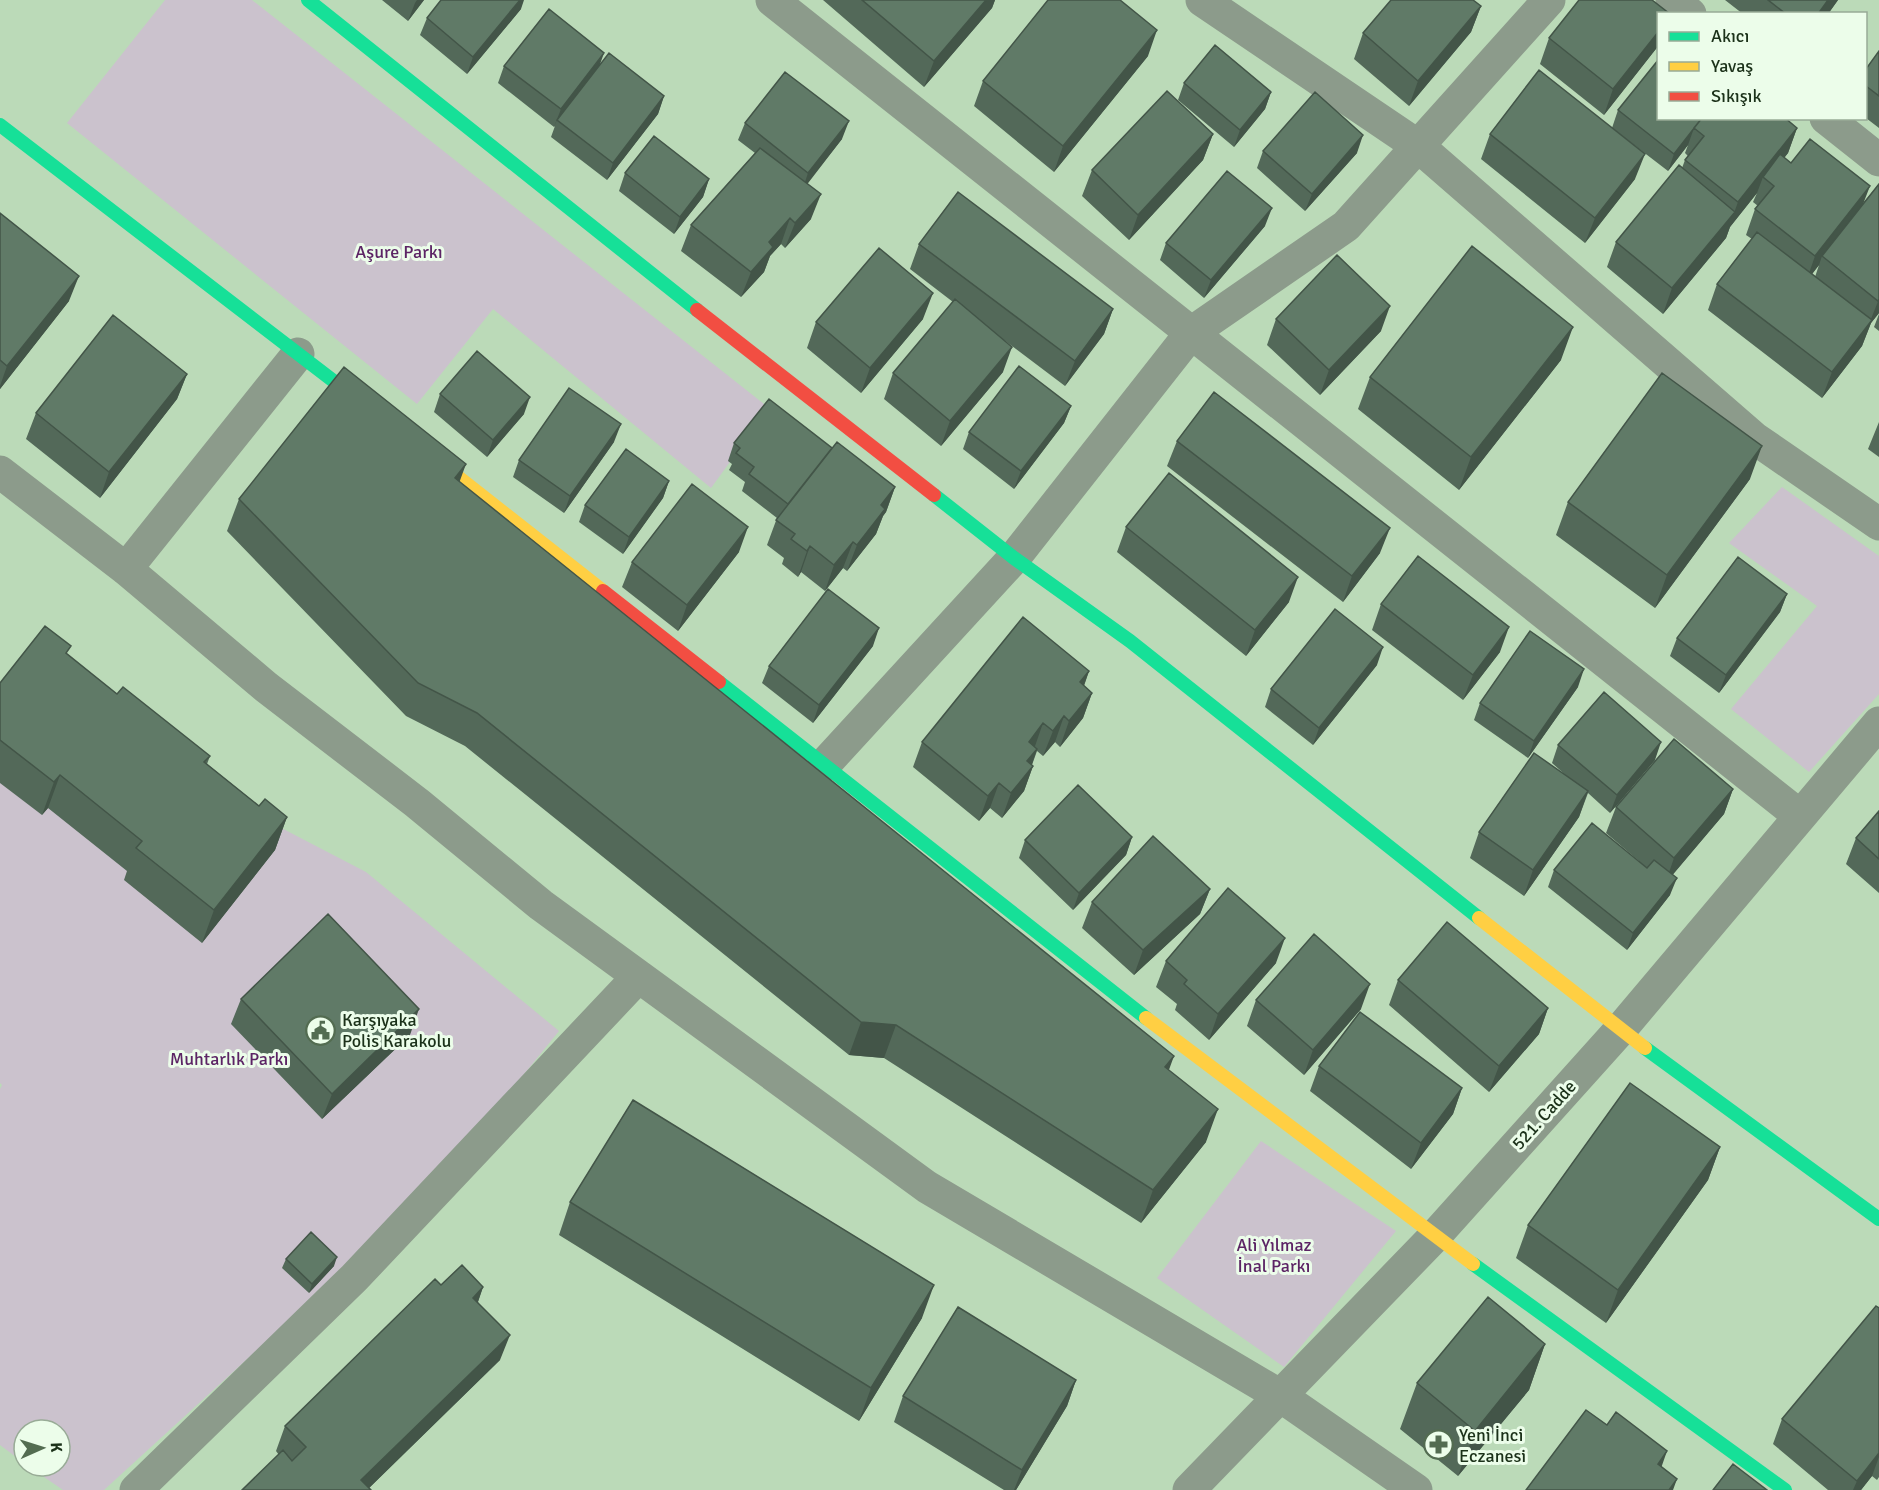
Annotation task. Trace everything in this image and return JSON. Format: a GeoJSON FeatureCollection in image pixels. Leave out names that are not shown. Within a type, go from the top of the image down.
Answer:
{"type":"FeatureCollection","features":[{"type":"Feature","properties":{"kind":"street"},"geometry":{"type":"LineString","coordinates":[[308,0],[597,232],[1014,558],[1130,641],[1620,1030],[1879,1219]]}},
{"type":"Feature","properties":{"kind":"street"},"geometry":{"type":"LineString","coordinates":[[772,0],[1800,816]]}},
{"type":"Feature","properties":{"kind":"street"},"geometry":{"type":"LineString","coordinates":[[1202,0],[1418,146],[1754,438],[1879,524]]}},
{"type":"Feature","properties":{"kind":"street"},"geometry":{"type":"LineString","coordinates":[[824,765],[1014,558],[1191,333],[1346,226],[1549,0]]}},
{"type":"Feature","properties":{"kind":"street"},"geometry":{"type":"LineString","coordinates":[[1672,0],[1687,12]]}},
{"type":"Feature","properties":{"kind":"street"},"geometry":{"type":"LineString","coordinates":[[1829,120],[1879,160]]}},
{"type":"Feature","properties":{"kind":"street"},"geometry":{"type":"LineString","coordinates":[[0,125],[383,419]]}},
{"type":"Feature","properties":{"kind":"street"},"geometry":{"type":"LineString","coordinates":[[126,569],[298,354]]}},
{"type":"Feature","properties":{"kind":"street"},"geometry":{"type":"LineString","coordinates":[[411,441],[1134,1009],[1435,1236],[1785,1490]]}},
{"type":"Feature","properties":{"kind":"street"},"geometry":{"type":"LineString","coordinates":[[0,472],[126,569],[266,687],[417,803],[541,905],[637,978],[927,1187],[1279,1395],[1416,1490]]}},
{"type":"Feature","properties":{"kind":"street","name":"521. Cadde"},"geometry":{"type":"LineString","coordinates":[[1189,1490],[1435,1236],[1620,1030],[1879,723]]}},
{"type":"Feature","properties":{"kind":"street"},"geometry":{"type":"LineString","coordinates":[[136,1490],[354,1278],[637,978]]}},
{"type":"Feature","properties":{"kind":"green space","name":"Aşure Parkı"},"geometry":{"type":"Polygon","coordinates":[[[165,0],[252,0],[769,408],[711,488],[493,309],[417,404],[67,123],[165,0]]]}},
{"type":"Feature","properties":{"kind":"green space"},"geometry":{"type":"Polygon","coordinates":[[[1782,487],[1879,556],[1879,694],[1809,772],[1731,709],[1817,606],[1729,543],[1782,487]]]}},
{"type":"Feature","properties":{"kind":"green space","name":"Muhtarlık Parkı"},"geometry":{"type":"Polygon","coordinates":[[[0,727],[214,793],[366,872],[559,1031],[479,1130],[326,1287],[104,1490],[63,1490],[46,1478],[72,1478],[72,1418],[12,1418],[12,1454],[0,1445],[0,1089],[2,1085],[0,1083],[0,727]]]}},
{"type":"Feature","properties":{"kind":"green space","name":"Ali Yılmaz İnal Parkı"},"geometry":{"type":"Polygon","coordinates":[[[1261,1141],[1396,1231],[1284,1367],[1157,1278],[1261,1141]]]}},
{"type":"Feature","properties":{"kind":"building"},"geometry":{"type":"Polygon","coordinates":[[[441,0],[520,0],[473,57],[427,18],[441,0]]]}},
{"type":"Feature","properties":{"kind":"building"},"geometry":{"type":"Polygon","coordinates":[[[862,0],[986,0],[934,61],[862,0]]]}},
{"type":"Feature","properties":{"kind":"building"},"geometry":{"type":"Polygon","coordinates":[[[1048,0],[1120,0],[1157,30],[1063,146],[983,81],[1048,0]]]}},
{"type":"Feature","properties":{"kind":"building"},"geometry":{"type":"Polygon","coordinates":[[[1391,0],[1473,0],[1481,6],[1418,81],[1363,33],[1391,0]]]}},
{"type":"Feature","properties":{"kind":"building"},"geometry":{"type":"Polygon","coordinates":[[[1579,0],[1652,0],[1667,12],[1657,12],[1657,34],[1613,89],[1549,38],[1579,0]]]}},
{"type":"Feature","properties":{"kind":"building"},"geometry":{"type":"Polygon","coordinates":[[[1768,0],[1828,0],[1819,12],[1783,12],[1768,0]]]}},
{"type":"Feature","properties":{"kind":"building"},"geometry":{"type":"Polygon","coordinates":[[[549,9],[604,53],[561,109],[504,66],[549,9]]]}},
{"type":"Feature","properties":{"kind":"building"},"geometry":{"type":"Polygon","coordinates":[[[1215,45],[1271,92],[1240,130],[1184,83],[1215,45]]]}},
{"type":"Feature","properties":{"kind":"building"},"geometry":{"type":"Polygon","coordinates":[[[1879,51],[1879,96],[1867,87],[1867,68],[1879,51]]]}},
{"type":"Feature","properties":{"kind":"building"},"geometry":{"type":"Polygon","coordinates":[[[609,53],[664,96],[613,163],[557,120],[609,53]]]}},
{"type":"Feature","properties":{"kind":"building"},"geometry":{"type":"Polygon","coordinates":[[[1657,61],[1657,120],[1700,120],[1674,154],[1618,110],[1657,61]]]}},
{"type":"Feature","properties":{"kind":"building"},"geometry":{"type":"Polygon","coordinates":[[[1539,70],[1645,154],[1595,218],[1490,134],[1539,70]]]}},
{"type":"Feature","properties":{"kind":"building"},"geometry":{"type":"Polygon","coordinates":[[[785,72],[849,121],[808,173],[745,123],[785,72]]]}},
{"type":"Feature","properties":{"kind":"building"},"geometry":{"type":"Polygon","coordinates":[[[1167,91],[1213,134],[1138,215],[1092,170],[1167,91]]]}},
{"type":"Feature","properties":{"kind":"building"},"geometry":{"type":"Polygon","coordinates":[[[1315,92],[1363,135],[1312,194],[1263,151],[1315,92]]]}},
{"type":"Feature","properties":{"kind":"building"},"geometry":{"type":"Polygon","coordinates":[[[1700,120],[1787,120],[1797,128],[1738,202],[1685,160],[1704,136],[1694,128],[1700,120]]]}},
{"type":"Feature","properties":{"kind":"building"},"geometry":{"type":"Polygon","coordinates":[[[654,136],[709,179],[680,217],[625,173],[654,136]]]}},
{"type":"Feature","properties":{"kind":"building"},"geometry":{"type":"Polygon","coordinates":[[[1810,139],[1870,186],[1815,256],[1755,209],[1774,186],[1763,177],[1780,154],[1791,163],[1810,139]]]}},
{"type":"Feature","properties":{"kind":"building"},"geometry":{"type":"Polygon","coordinates":[[[760,148],[821,194],[795,223],[790,218],[769,242],[773,247],[751,272],[691,225],[760,148]]]}},
{"type":"Feature","properties":{"kind":"building"},"geometry":{"type":"Polygon","coordinates":[[[1679,165],[1735,212],[1672,288],[1616,242],[1679,165]]]}},
{"type":"Feature","properties":{"kind":"building"},"geometry":{"type":"Polygon","coordinates":[[[1227,171],[1272,208],[1211,280],[1166,243],[1227,171]]]}},
{"type":"Feature","properties":{"kind":"building"},"geometry":{"type":"Polygon","coordinates":[[[1879,184],[1879,299],[1878,301],[1822,256],[1879,184]]]}},
{"type":"Feature","properties":{"kind":"building"},"geometry":{"type":"Polygon","coordinates":[[[958,192],[1113,309],[1075,361],[919,244],[958,192]]]}},
{"type":"Feature","properties":{"kind":"building"},"geometry":{"type":"Polygon","coordinates":[[[0,213],[79,276],[7,366],[0,360],[0,213]]]}},
{"type":"Feature","properties":{"kind":"building"},"geometry":{"type":"Polygon","coordinates":[[[1757,232],[1872,320],[1832,372],[1717,284],[1757,232]]]}},
{"type":"Feature","properties":{"kind":"building"},"geometry":{"type":"Polygon","coordinates":[[[1472,246],[1573,327],[1471,457],[1370,377],[1472,246]]]}},
{"type":"Feature","properties":{"kind":"building"},"geometry":{"type":"Polygon","coordinates":[[[879,248],[933,293],[870,368],[816,322],[879,248]]]}},
{"type":"Feature","properties":{"kind":"building"},"geometry":{"type":"Polygon","coordinates":[[[1337,255],[1390,306],[1329,370],[1276,319],[1337,255]]]}},
{"type":"Feature","properties":{"kind":"building"},"geometry":{"type":"Polygon","coordinates":[[[955,299],[1012,347],[950,421],[893,373],[955,299]]]}},
{"type":"Feature","properties":{"kind":"building"},"geometry":{"type":"Polygon","coordinates":[[[113,315],[187,374],[109,472],[36,413],[113,315]]]}},
{"type":"Feature","properties":{"kind":"building"},"geometry":{"type":"Polygon","coordinates":[[[477,351],[530,397],[493,440],[440,394],[477,351]]]}},
{"type":"Feature","properties":{"kind":"building"},"geometry":{"type":"Polygon","coordinates":[[[1019,366],[1071,406],[1021,471],[969,432],[1019,366]]]}},
{"type":"Feature","properties":{"kind":"building"},"geometry":{"type":"Polygon","coordinates":[[[344,367],[466,464],[455,478],[1174,1056],[1165,1067],[1218,1109],[1153,1190],[896,1025],[861,1022],[477,713],[418,683],[239,499],[344,367]]]}},
{"type":"Feature","properties":{"kind":"building"},"geometry":{"type":"Polygon","coordinates":[[[1662,373],[1762,446],[1667,575],[1568,502],[1662,373]]]}},
{"type":"Feature","properties":{"kind":"building"},"geometry":{"type":"Polygon","coordinates":[[[569,388],[621,424],[570,496],[519,460],[569,388]]]}},
{"type":"Feature","properties":{"kind":"building"},"geometry":{"type":"Polygon","coordinates":[[[1214,392],[1390,528],[1352,576],[1177,441],[1214,392]]]}},
{"type":"Feature","properties":{"kind":"building"},"geometry":{"type":"Polygon","coordinates":[[[769,399],[832,448],[788,504],[749,474],[754,467],[736,453],[740,448],[734,443],[769,399]]]}},
{"type":"Feature","properties":{"kind":"building"},"geometry":{"type":"Polygon","coordinates":[[[837,442],[895,487],[881,505],[885,509],[857,545],[853,542],[834,565],[810,546],[807,551],[791,539],[795,534],[776,520],[837,442]]]}},
{"type":"Feature","properties":{"kind":"building"},"geometry":{"type":"Polygon","coordinates":[[[626,449],[669,481],[629,537],[585,505],[626,449]]]}},
{"type":"Feature","properties":{"kind":"building"},"geometry":{"type":"Polygon","coordinates":[[[1169,473],[1298,577],[1255,630],[1126,527],[1169,473]]]}},
{"type":"Feature","properties":{"kind":"building"},"geometry":{"type":"Polygon","coordinates":[[[692,484],[748,527],[687,605],[632,562],[692,484]]]}},
{"type":"Feature","properties":{"kind":"building"},"geometry":{"type":"Polygon","coordinates":[[[1418,556],[1509,627],[1473,675],[1381,604],[1418,556]]]}},
{"type":"Feature","properties":{"kind":"building"},"geometry":{"type":"Polygon","coordinates":[[[1738,557],[1787,594],[1726,675],[1677,638],[1738,557]]]}},
{"type":"Feature","properties":{"kind":"building"},"geometry":{"type":"Polygon","coordinates":[[[828,589],[879,628],[819,705],[769,666],[828,589]]]}},
{"type":"Feature","properties":{"kind":"building"},"geometry":{"type":"Polygon","coordinates":[[[1335,609],[1383,647],[1319,728],[1271,689],[1335,609]]]}},
{"type":"Feature","properties":{"kind":"building"},"geometry":{"type":"Polygon","coordinates":[[[1023,617],[1089,671],[1080,682],[1092,693],[1069,721],[1064,716],[1053,731],[1043,723],[1029,742],[1037,749],[1027,761],[1033,766],[1011,793],[999,783],[988,796],[922,742],[1023,617]]]}},
{"type":"Feature","properties":{"kind":"building"},"geometry":{"type":"Polygon","coordinates":[[[45,626],[71,646],[66,653],[117,694],[123,687],[210,756],[204,762],[259,806],[265,799],[287,817],[214,910],[136,848],[142,841],[60,775],[54,782],[0,740],[0,683],[45,626]]]}},
{"type":"Feature","properties":{"kind":"building"},"geometry":{"type":"Polygon","coordinates":[[[1530,631],[1584,669],[1534,741],[1480,703],[1530,631]]]}},
{"type":"Feature","properties":{"kind":"building"},"geometry":{"type":"Polygon","coordinates":[[[1604,692],[1661,742],[1617,795],[1558,745],[1604,692]]]}},
{"type":"Feature","properties":{"kind":"building"},"geometry":{"type":"Polygon","coordinates":[[[1674,739],[1733,789],[1674,858],[1616,807],[1674,739]]]}},
{"type":"Feature","properties":{"kind":"building"},"geometry":{"type":"Polygon","coordinates":[[[1534,753],[1588,791],[1533,870],[1479,832],[1534,753]]]}},
{"type":"Feature","properties":{"kind":"building"},"geometry":{"type":"Polygon","coordinates":[[[1078,785],[1132,837],[1079,893],[1025,840],[1078,785]]]}},
{"type":"Feature","properties":{"kind":"building"},"geometry":{"type":"Polygon","coordinates":[[[1879,811],[1879,859],[1856,838],[1879,811]]]}},
{"type":"Feature","properties":{"kind":"building"},"geometry":{"type":"Polygon","coordinates":[[[1592,823],[1647,868],[1654,860],[1677,878],[1633,933],[1554,870],[1592,823]]]}},
{"type":"Feature","properties":{"kind":"building"},"geometry":{"type":"Polygon","coordinates":[[[1153,836],[1210,889],[1143,950],[1092,902],[1153,836]]]}},
{"type":"Feature","properties":{"kind":"building"},"geometry":{"type":"Polygon","coordinates":[[[1228,888],[1285,938],[1218,1014],[1184,984],[1187,980],[1166,961],[1228,888]]]}},
{"type":"Feature","properties":{"kind":"building","name":"Karşıyaka Polis Karakolu"},"geometry":{"type":"Polygon","coordinates":[[[328,914],[419,1009],[332,1094],[241,999],[328,914]]]}},
{"type":"Feature","properties":{"kind":"building"},"geometry":{"type":"Polygon","coordinates":[[[1447,922],[1548,1008],[1499,1066],[1398,980],[1447,922]]]}},
{"type":"Feature","properties":{"kind":"building"},"geometry":{"type":"Polygon","coordinates":[[[1314,934],[1370,984],[1313,1050],[1256,1000],[1314,934]]]}},
{"type":"Feature","properties":{"kind":"building"},"geometry":{"type":"Polygon","coordinates":[[[1360,1012],[1462,1088],[1421,1143],[1319,1066],[1360,1012]]]}},
{"type":"Feature","properties":{"kind":"building"},"geometry":{"type":"Polygon","coordinates":[[[1630,1083],[1720,1147],[1618,1290],[1528,1225],[1630,1083]]]}},
{"type":"Feature","properties":{"kind":"building"},"geometry":{"type":"Polygon","coordinates":[[[633,1100],[934,1285],[871,1388],[570,1202],[633,1100]]]}},
{"type":"Feature","properties":{"kind":"building"},"geometry":{"type":"Polygon","coordinates":[[[311,1232],[337,1257],[312,1284],[286,1259],[311,1232]]]}},
{"type":"Feature","properties":{"kind":"building"},"geometry":{"type":"Polygon","coordinates":[[[462,1265],[483,1287],[473,1298],[510,1335],[361,1480],[371,1490],[242,1490],[283,1450],[292,1461],[306,1447],[285,1426],[435,1279],[441,1285],[462,1265]]]}},
{"type":"Feature","properties":{"kind":"building"},"geometry":{"type":"Polygon","coordinates":[[[1488,1297],[1545,1344],[1475,1431],[1417,1383],[1488,1297]]]}},
{"type":"Feature","properties":{"kind":"building"},"geometry":{"type":"Polygon","coordinates":[[[1876,1306],[1879,1308],[1879,1453],[1857,1481],[1782,1419],[1876,1306]]]}},
{"type":"Feature","properties":{"kind":"building"},"geometry":{"type":"Polygon","coordinates":[[[958,1307],[1076,1380],[1022,1470],[903,1396],[958,1307]]]}},
{"type":"Feature","properties":{"kind":"building"},"geometry":{"type":"Polygon","coordinates":[[[1586,1410],[1607,1425],[1616,1412],[1667,1451],[1658,1464],[1677,1479],[1669,1490],[1526,1490],[1586,1410]]]}},
{"type":"Feature","properties":{"kind":"building"},"geometry":{"type":"Polygon","coordinates":[[[1733,1464],[1767,1490],[1713,1490],[1733,1464]]]}},
{"type":"Feature","properties":{"kind":"traffic: fast"},"geometry":{"type":"LineString","coordinates":[[308,0],[697,310]]}},
{"type":"Feature","properties":{"kind":"traffic: fast"},"geometry":{"type":"LineString","coordinates":[[0,125],[370,409]]}},
{"type":"Feature","properties":{"kind":"traffic: fast"},"geometry":{"type":"LineString","coordinates":[[934,495],[1014,558],[1130,641],[1479,918]]}},
{"type":"Feature","properties":{"kind":"traffic: fast"},"geometry":{"type":"LineString","coordinates":[[719,682],[1146,1018]]}},
{"type":"Feature","properties":{"kind":"traffic: fast"},"geometry":{"type":"LineString","coordinates":[[1645,1048],[1879,1219]]}},
{"type":"Feature","properties":{"kind":"traffic: fast"},"geometry":{"type":"LineString","coordinates":[[1473,1264],[1785,1490]]}},
{"type":"Feature","properties":{"kind":"traffic: slow"},"geometry":{"type":"LineString","coordinates":[[425,451],[603,591]]}},
{"type":"Feature","properties":{"kind":"traffic: slow"},"geometry":{"type":"LineString","coordinates":[[1479,918],[1645,1048]]}},
{"type":"Feature","properties":{"kind":"traffic: slow"},"geometry":{"type":"LineString","coordinates":[[1146,1018],[1473,1264]]}},
{"type":"Feature","properties":{"kind":"traffic: jam"},"geometry":{"type":"LineString","coordinates":[[697,310],[934,495]]}},
{"type":"Feature","properties":{"kind":"traffic: jam"},"geometry":{"type":"LineString","coordinates":[[603,591],[719,682]]}},
{"type":"Feature","properties":{"kind":"place","name":"Karşıyaka Polis Karakolu"},"geometry":{"type":"Point","coordinates":[321,1030]}},
{"type":"Feature","properties":{"kind":"place","name":"Yeni İnci Eczanesi"},"geometry":{"type":"Point","coordinates":[1438,1445]}}]}
